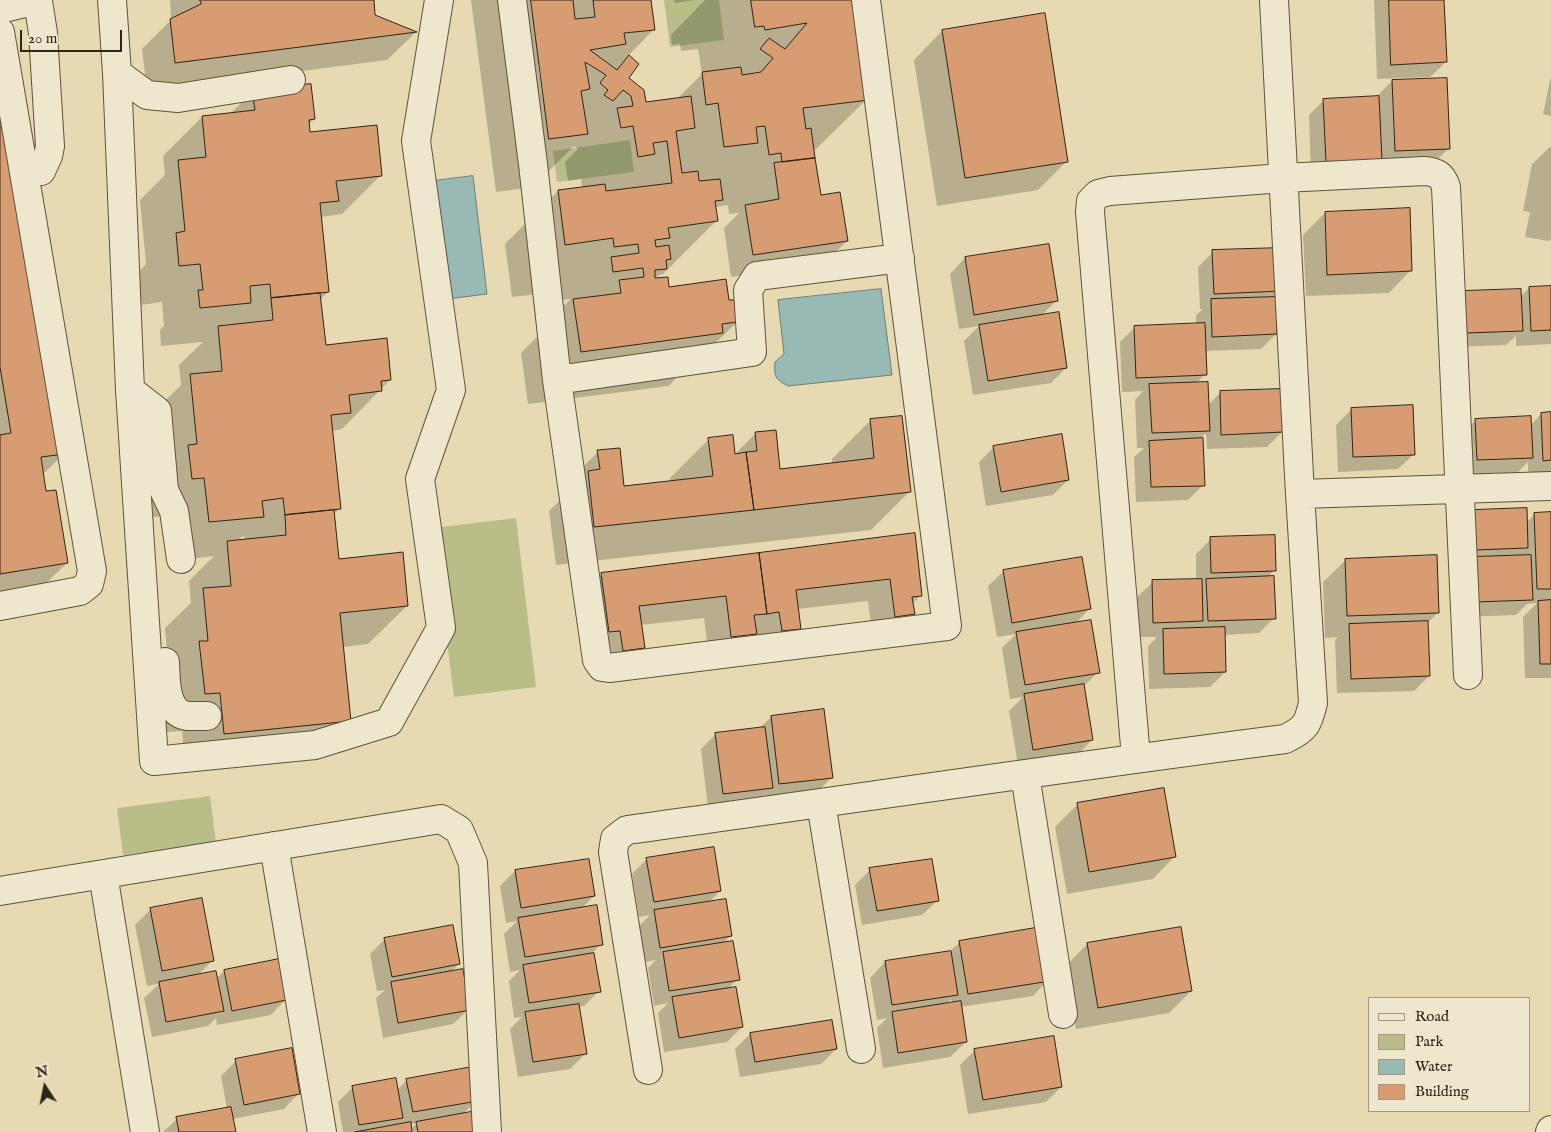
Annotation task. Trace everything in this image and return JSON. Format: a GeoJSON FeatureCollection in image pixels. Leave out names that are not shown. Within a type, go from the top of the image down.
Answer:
{"type":"FeatureCollection","features":[{"type":"Feature","properties":{"kind":"street"},"geometry":{"type":"LineString","coordinates":[[0,9],[38,0],[43,33],[50,146],[48,156],[41,171]]}},
{"type":"Feature","properties":{"kind":"street"},"geometry":{"type":"LineString","coordinates":[[112,0],[117,73],[130,390],[154,761],[315,745],[389,722],[441,628],[420,479],[452,390],[416,140],[439,0]]}},
{"type":"Feature","properties":{"kind":"street"},"geometry":{"type":"LineString","coordinates":[[512,0],[532,155],[557,380],[597,660],[602,667],[609,668],[947,626],[866,0]]}},
{"type":"Feature","properties":{"kind":"street"},"geometry":{"type":"LineString","coordinates":[[648,1070],[613,852],[615,838],[627,830],[1136,758],[1285,739],[1300,732],[1309,721],[1313,703],[1274,0]]}},
{"type":"Feature","properties":{"kind":"street"},"geometry":{"type":"LineString","coordinates":[[0,32],[92,570],[89,584],[80,591],[0,606]]}},
{"type":"Feature","properties":{"kind":"street"},"geometry":{"type":"LineString","coordinates":[[117,73],[147,95],[178,98],[291,80]]}},
{"type":"Feature","properties":{"kind":"street"},"geometry":{"type":"LineString","coordinates":[[1136,758],[1090,212],[1091,201],[1098,194],[1110,191],[1283,178],[1424,171],[1435,172],[1443,179],[1446,187],[1468,675]]}},
{"type":"Feature","properties":{"kind":"street"},"geometry":{"type":"LineString","coordinates":[[557,380],[752,352],[748,290],[757,276],[900,258]]}},
{"type":"Feature","properties":{"kind":"street"},"geometry":{"type":"LineString","coordinates":[[130,390],[157,411],[164,490],[174,511],[181,559]]}},
{"type":"Feature","properties":{"kind":"street"},"geometry":{"type":"LineString","coordinates":[[1300,494],[1551,486]]}},
{"type":"Feature","properties":{"kind":"street"},"geometry":{"type":"LineString","coordinates":[[143,593],[162,619],[167,695],[174,709],[185,716],[207,716]]}},
{"type":"Feature","properties":{"kind":"street"},"geometry":{"type":"LineString","coordinates":[[1025,775],[1063,1014]]}},
{"type":"Feature","properties":{"kind":"street"},"geometry":{"type":"LineString","coordinates":[[821,803],[860,1049]]}},
{"type":"Feature","properties":{"kind":"street"},"geometry":{"type":"LineString","coordinates":[[0,891],[441,819],[459,830],[473,863],[487,1132]]}},
{"type":"Feature","properties":{"kind":"street"},"geometry":{"type":"LineString","coordinates":[[274,846],[322,1132]]}},
{"type":"Feature","properties":{"kind":"street"},"geometry":{"type":"LineString","coordinates":[[103,874],[145,1132]]}},
{"type":"Feature","properties":{"kind":"green space"},"geometry":{"type":"Polygon","coordinates":[[[664,0],[719,0],[724,40],[670,47],[664,0]]]}},
{"type":"Feature","properties":{"kind":"green space"},"geometry":{"type":"Polygon","coordinates":[[[630,140],[634,172],[557,182],[553,151],[630,140]]]}},
{"type":"Feature","properties":{"kind":"green space"},"geometry":{"type":"Polygon","coordinates":[[[516,518],[536,687],[454,697],[433,528],[516,518]]]}},
{"type":"Feature","properties":{"kind":"green space"},"geometry":{"type":"Polygon","coordinates":[[[210,796],[216,843],[123,855],[117,808],[210,796]]]}},
{"type":"Feature","properties":{"kind":"water"},"geometry":{"type":"Polygon","coordinates":[[[473,176],[487,294],[447,299],[433,181],[473,176]]]}},
{"type":"Feature","properties":{"kind":"water"},"geometry":{"type":"Polygon","coordinates":[[[881,289],[892,375],[788,386],[776,377],[775,362],[784,354],[778,300],[881,289]]]}},
{"type":"Feature","properties":{"kind":"building"},"geometry":{"type":"Polygon","coordinates":[[[200,0],[374,0],[375,15],[417,32],[175,63],[170,19],[201,4],[200,0]]]}},
{"type":"Feature","properties":{"kind":"building"},"geometry":{"type":"Polygon","coordinates":[[[531,0],[573,0],[575,19],[595,17],[593,0],[651,0],[655,30],[624,33],[626,44],[590,50],[617,70],[629,55],[639,64],[629,78],[644,90],[646,102],[691,96],[695,128],[676,131],[682,173],[698,171],[699,181],[720,179],[723,200],[715,201],[718,221],[668,228],[670,238],[655,240],[656,247],[669,245],[671,259],[666,260],[667,269],[655,270],[655,278],[668,277],[669,287],[726,279],[729,300],[735,300],[738,322],[722,324],[723,333],[581,352],[573,299],[621,293],[619,280],[644,277],[643,268],[613,272],[611,257],[639,253],[638,244],[614,247],[613,238],[565,245],[558,190],[605,184],[606,191],[672,183],[667,141],[653,143],[655,154],[638,157],[633,126],[621,128],[617,108],[633,106],[631,96],[623,90],[613,101],[604,95],[608,90],[600,83],[606,75],[585,62],[590,89],[581,91],[588,134],[549,139],[531,0]]]}},
{"type":"Feature","properties":{"kind":"building"},"geometry":{"type":"Polygon","coordinates":[[[751,0],[855,0],[869,100],[803,108],[806,129],[811,128],[815,158],[782,162],[781,153],[769,155],[765,126],[756,127],[758,143],[724,147],[718,103],[706,105],[702,72],[741,67],[742,75],[761,72],[773,58],[760,49],[769,38],[785,49],[807,23],[765,30],[764,26],[755,27],[751,0]]]}},
{"type":"Feature","properties":{"kind":"building"},"geometry":{"type":"Polygon","coordinates":[[[1389,0],[1444,0],[1447,62],[1391,65],[1389,0]]]}},
{"type":"Feature","properties":{"kind":"building"},"geometry":{"type":"Polygon","coordinates":[[[1045,13],[1068,162],[965,178],[942,30],[1045,13]]]}},
{"type":"Feature","properties":{"kind":"building"},"geometry":{"type":"Polygon","coordinates":[[[0,61],[65,454],[41,457],[46,491],[56,490],[68,563],[0,574],[0,435],[11,433],[0,367],[0,61]]]}},
{"type":"Feature","properties":{"kind":"building"},"geometry":{"type":"Polygon","coordinates":[[[1447,78],[1450,149],[1395,151],[1392,80],[1447,78]]]}},
{"type":"Feature","properties":{"kind":"building"},"geometry":{"type":"Polygon","coordinates":[[[311,84],[315,119],[309,120],[310,132],[377,125],[382,176],[336,181],[339,201],[320,203],[329,292],[271,298],[270,284],[250,286],[251,303],[200,308],[198,290],[203,290],[200,264],[179,266],[176,233],[185,231],[178,160],[206,157],[202,116],[255,110],[252,90],[311,84]]]}},
{"type":"Feature","properties":{"kind":"building"},"geometry":{"type":"Polygon","coordinates":[[[1379,96],[1382,160],[1326,162],[1323,99],[1379,96]]]}},
{"type":"Feature","properties":{"kind":"building"},"geometry":{"type":"Polygon","coordinates":[[[815,158],[821,195],[840,192],[848,241],[753,255],[745,205],[779,199],[774,163],[815,158]]]}},
{"type":"Feature","properties":{"kind":"building"},"geometry":{"type":"Polygon","coordinates":[[[1410,208],[1412,271],[1327,275],[1325,212],[1410,208]]]}},
{"type":"Feature","properties":{"kind":"building"},"geometry":{"type":"Polygon","coordinates":[[[1049,244],[1058,301],[974,315],[965,257],[1049,244]]]}},
{"type":"Feature","properties":{"kind":"building"},"geometry":{"type":"Polygon","coordinates":[[[1281,248],[1282,291],[1214,294],[1212,250],[1281,248]]]}},
{"type":"Feature","properties":{"kind":"building"},"geometry":{"type":"Polygon","coordinates":[[[1551,286],[1551,330],[1531,331],[1529,287],[1551,286]]]}},
{"type":"Feature","properties":{"kind":"building"},"geometry":{"type":"Polygon","coordinates":[[[1521,289],[1523,331],[1466,333],[1464,291],[1521,289]]]}},
{"type":"Feature","properties":{"kind":"building"},"geometry":{"type":"Polygon","coordinates":[[[320,293],[326,345],[387,338],[391,380],[381,381],[382,391],[349,395],[351,413],[331,415],[341,509],[285,515],[283,498],[262,501],[264,517],[209,522],[204,478],[192,479],[188,445],[197,444],[190,374],[222,371],[218,326],[273,320],[271,298],[320,293]]]}},
{"type":"Feature","properties":{"kind":"building"},"geometry":{"type":"Polygon","coordinates":[[[1276,297],[1277,334],[1212,337],[1211,299],[1276,297]]]}},
{"type":"Feature","properties":{"kind":"building"},"geometry":{"type":"Polygon","coordinates":[[[1059,312],[1067,368],[988,381],[979,325],[1059,312]]]}},
{"type":"Feature","properties":{"kind":"building"},"geometry":{"type":"Polygon","coordinates":[[[1205,323],[1207,375],[1136,378],[1134,326],[1205,323]]]}},
{"type":"Feature","properties":{"kind":"building"},"geometry":{"type":"Polygon","coordinates":[[[1208,382],[1210,431],[1152,433],[1149,384],[1208,382]]]}},
{"type":"Feature","properties":{"kind":"building"},"geometry":{"type":"Polygon","coordinates":[[[1281,389],[1283,432],[1221,435],[1220,391],[1281,389]]]}},
{"type":"Feature","properties":{"kind":"building"},"geometry":{"type":"Polygon","coordinates":[[[1413,405],[1415,455],[1353,457],[1351,408],[1413,405]]]}},
{"type":"Feature","properties":{"kind":"building"},"geometry":{"type":"Polygon","coordinates":[[[1551,412],[1551,460],[1543,461],[1541,413],[1551,412]]]}},
{"type":"Feature","properties":{"kind":"building"},"geometry":{"type":"Polygon","coordinates":[[[902,416],[911,492],[754,510],[746,452],[757,451],[755,432],[776,430],[780,469],[874,458],[870,419],[902,416]]]}},
{"type":"Feature","properties":{"kind":"building"},"geometry":{"type":"Polygon","coordinates":[[[1531,416],[1533,458],[1477,460],[1475,419],[1531,416]]]}},
{"type":"Feature","properties":{"kind":"building"},"geometry":{"type":"Polygon","coordinates":[[[1062,434],[1069,480],[1001,492],[993,446],[1062,434]]]}},
{"type":"Feature","properties":{"kind":"building"},"geometry":{"type":"Polygon","coordinates":[[[733,435],[735,454],[746,452],[754,510],[594,527],[588,471],[600,469],[597,450],[620,448],[624,486],[713,476],[708,438],[733,435]]]}},
{"type":"Feature","properties":{"kind":"building"},"geometry":{"type":"Polygon","coordinates":[[[1203,438],[1205,486],[1151,487],[1149,441],[1203,438]]]}},
{"type":"Feature","properties":{"kind":"building"},"geometry":{"type":"Polygon","coordinates":[[[1527,508],[1528,548],[1475,550],[1474,510],[1527,508]]]}},
{"type":"Feature","properties":{"kind":"building"},"geometry":{"type":"Polygon","coordinates":[[[334,510],[339,559],[403,552],[408,606],[340,613],[351,721],[224,734],[220,693],[205,694],[199,641],[208,641],[203,588],[231,586],[227,541],[286,535],[285,515],[334,510]]]}},
{"type":"Feature","properties":{"kind":"building"},"geometry":{"type":"Polygon","coordinates":[[[1551,512],[1551,589],[1537,589],[1534,513],[1551,512]]]}},
{"type":"Feature","properties":{"kind":"building"},"geometry":{"type":"Polygon","coordinates":[[[915,533],[922,596],[912,597],[915,614],[895,617],[890,579],[796,590],[801,629],[782,631],[779,612],[767,614],[759,553],[915,533]]]}},
{"type":"Feature","properties":{"kind":"building"},"geometry":{"type":"Polygon","coordinates":[[[1275,535],[1276,571],[1211,573],[1210,537],[1275,535]]]}},
{"type":"Feature","properties":{"kind":"building"},"geometry":{"type":"Polygon","coordinates":[[[759,553],[767,614],[754,615],[757,634],[731,637],[726,596],[639,606],[645,648],[623,651],[620,631],[609,632],[601,573],[759,553]]]}},
{"type":"Feature","properties":{"kind":"building"},"geometry":{"type":"Polygon","coordinates":[[[1437,555],[1439,613],[1347,616],[1345,559],[1437,555]]]}},
{"type":"Feature","properties":{"kind":"building"},"geometry":{"type":"Polygon","coordinates":[[[1531,555],[1533,600],[1475,602],[1473,557],[1531,555]]]}},
{"type":"Feature","properties":{"kind":"building"},"geometry":{"type":"Polygon","coordinates":[[[1082,557],[1091,609],[1012,623],[1003,570],[1082,557]]]}},
{"type":"Feature","properties":{"kind":"building"},"geometry":{"type":"Polygon","coordinates":[[[1274,576],[1276,619],[1208,621],[1206,579],[1274,576]]]}},
{"type":"Feature","properties":{"kind":"building"},"geometry":{"type":"Polygon","coordinates":[[[1202,579],[1203,621],[1153,623],[1152,580],[1202,579]]]}},
{"type":"Feature","properties":{"kind":"building"},"geometry":{"type":"Polygon","coordinates":[[[1551,600],[1551,664],[1540,664],[1538,601],[1551,600]]]}},
{"type":"Feature","properties":{"kind":"building"},"geometry":{"type":"Polygon","coordinates":[[[1091,620],[1100,673],[1025,685],[1016,632],[1091,620]]]}},
{"type":"Feature","properties":{"kind":"building"},"geometry":{"type":"Polygon","coordinates":[[[1428,621],[1430,676],[1351,679],[1349,624],[1428,621]]]}},
{"type":"Feature","properties":{"kind":"building"},"geometry":{"type":"Polygon","coordinates":[[[1225,627],[1226,672],[1164,674],[1163,629],[1225,627]]]}},
{"type":"Feature","properties":{"kind":"building"},"geometry":{"type":"Polygon","coordinates":[[[1084,684],[1093,740],[1033,750],[1024,694],[1084,684]]]}},
{"type":"Feature","properties":{"kind":"building"},"geometry":{"type":"Polygon","coordinates":[[[824,709],[833,778],[779,784],[771,716],[824,709]]]}},
{"type":"Feature","properties":{"kind":"building"},"geometry":{"type":"Polygon","coordinates":[[[765,727],[773,788],[723,794],[715,733],[765,727]]]}},
{"type":"Feature","properties":{"kind":"building"},"geometry":{"type":"Polygon","coordinates":[[[1164,788],[1176,857],[1089,872],[1077,803],[1164,788]]]}},
{"type":"Feature","properties":{"kind":"building"},"geometry":{"type":"Polygon","coordinates":[[[714,847],[721,891],[654,902],[646,858],[714,847]]]}},
{"type":"Feature","properties":{"kind":"building"},"geometry":{"type":"Polygon","coordinates":[[[589,859],[595,896],[521,908],[515,870],[589,859]]]}},
{"type":"Feature","properties":{"kind":"building"},"geometry":{"type":"Polygon","coordinates":[[[932,859],[939,901],[877,911],[869,868],[932,859]]]}},
{"type":"Feature","properties":{"kind":"building"},"geometry":{"type":"Polygon","coordinates":[[[202,898],[214,961],[162,971],[150,908],[202,898]]]}},
{"type":"Feature","properties":{"kind":"building"},"geometry":{"type":"Polygon","coordinates":[[[726,899],[732,936],[660,948],[654,910],[726,899]]]}},
{"type":"Feature","properties":{"kind":"building"},"geometry":{"type":"Polygon","coordinates":[[[597,905],[603,945],[525,957],[518,918],[597,905]]]}},
{"type":"Feature","properties":{"kind":"building"},"geometry":{"type":"Polygon","coordinates":[[[453,925],[460,964],[392,977],[384,938],[453,925]]]}},
{"type":"Feature","properties":{"kind":"building"},"geometry":{"type":"Polygon","coordinates":[[[1041,927],[1050,981],[968,994],[959,941],[1041,927]]]}},
{"type":"Feature","properties":{"kind":"building"},"geometry":{"type":"Polygon","coordinates":[[[1181,927],[1192,991],[1098,1008],[1087,943],[1181,927]]]}},
{"type":"Feature","properties":{"kind":"building"},"geometry":{"type":"Polygon","coordinates":[[[733,941],[740,980],[669,991],[663,952],[733,941]]]}},
{"type":"Feature","properties":{"kind":"building"},"geometry":{"type":"Polygon","coordinates":[[[951,951],[958,995],[892,1005],[885,961],[951,951]]]}},
{"type":"Feature","properties":{"kind":"building"},"geometry":{"type":"Polygon","coordinates":[[[594,953],[601,992],[529,1003],[523,965],[594,953]]]}},
{"type":"Feature","properties":{"kind":"building"},"geometry":{"type":"Polygon","coordinates":[[[279,959],[287,1000],[232,1011],[224,970],[279,959]]]}},
{"type":"Feature","properties":{"kind":"building"},"geometry":{"type":"Polygon","coordinates":[[[463,969],[470,1010],[398,1023],[391,982],[463,969]]]}},
{"type":"Feature","properties":{"kind":"building"},"geometry":{"type":"Polygon","coordinates":[[[216,971],[224,1011],[166,1022],[159,982],[216,971]]]}},
{"type":"Feature","properties":{"kind":"building"},"geometry":{"type":"Polygon","coordinates":[[[736,987],[743,1027],[679,1038],[672,997],[736,987]]]}},
{"type":"Feature","properties":{"kind":"building"},"geometry":{"type":"Polygon","coordinates":[[[961,1001],[967,1042],[898,1053],[892,1012],[961,1001]]]}},
{"type":"Feature","properties":{"kind":"building"},"geometry":{"type":"Polygon","coordinates":[[[579,1004],[587,1054],[533,1062],[525,1012],[579,1004]]]}},
{"type":"Feature","properties":{"kind":"building"},"geometry":{"type":"Polygon","coordinates":[[[832,1020],[837,1049],[755,1062],[750,1033],[832,1020]]]}},
{"type":"Feature","properties":{"kind":"building"},"geometry":{"type":"Polygon","coordinates":[[[1054,1036],[1062,1087],[983,1100],[974,1049],[1054,1036]]]}},
{"type":"Feature","properties":{"kind":"building"},"geometry":{"type":"Polygon","coordinates":[[[292,1048],[300,1094],[244,1105],[235,1059],[292,1048]]]}},
{"type":"Feature","properties":{"kind":"building"},"geometry":{"type":"Polygon","coordinates":[[[472,1067],[478,1101],[413,1112],[406,1079],[472,1067]]]}},
{"type":"Feature","properties":{"kind":"building"},"geometry":{"type":"Polygon","coordinates":[[[396,1078],[403,1118],[359,1125],[352,1086],[396,1078]]]}},
{"type":"Feature","properties":{"kind":"building"},"geometry":{"type":"Polygon","coordinates":[[[231,1107],[236,1132],[179,1132],[176,1117],[231,1107]]]}},
{"type":"Feature","properties":{"kind":"building"},"geometry":{"type":"Polygon","coordinates":[[[476,1111],[480,1132],[418,1132],[416,1122],[476,1111]]]}},
{"type":"Feature","properties":{"kind":"building"},"geometry":{"type":"Polygon","coordinates":[[[411,1122],[412,1132],[355,1132],[411,1122]]]}}]}
